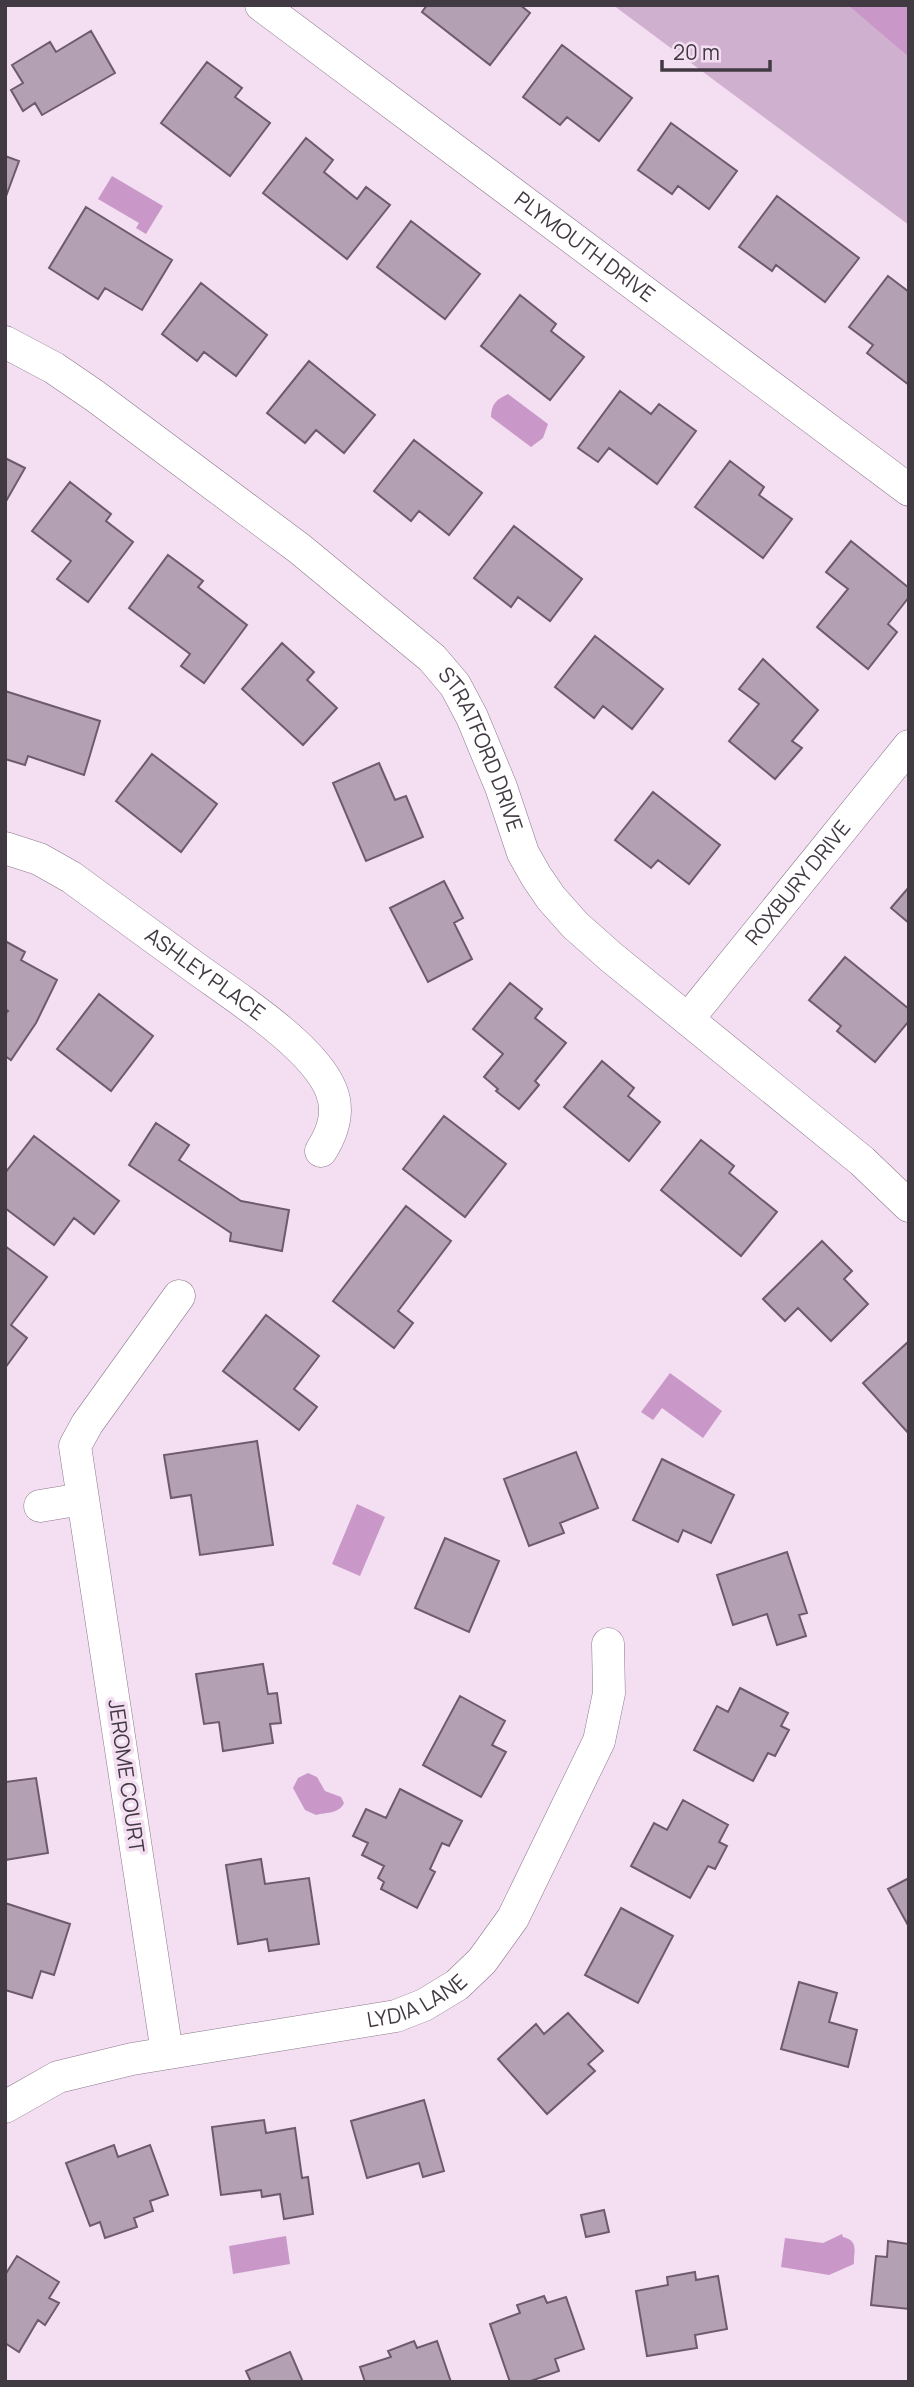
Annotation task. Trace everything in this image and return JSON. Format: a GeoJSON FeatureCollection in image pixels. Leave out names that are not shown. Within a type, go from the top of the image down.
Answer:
{"type":"FeatureCollection","features":[{"type":"Feature","properties":{"kind":"street","name":"PLYMOUTH DRIVE"},"geometry":{"type":"LineString","coordinates":[[261,5],[909,490]]}},
{"type":"Feature","properties":{"kind":"street","name":"STRATFORD DRIVE"},"geometry":{"type":"LineString","coordinates":[[5,342],[54,368],[95,396],[300,549],[432,657],[455,685],[472,717],[501,787],[523,853],[551,898],[575,925],[611,957],[862,1161],[909,1206]]}},
{"type":"Feature","properties":{"kind":"street","name":"ROXBURY DRIVE"},"geometry":{"type":"LineString","coordinates":[[688,1019],[909,746]]}},
{"type":"Feature","properties":{"kind":"street","name":"ASHLEY PLACE"},"geometry":{"type":"LineString","coordinates":[[5,848],[39,859],[71,877],[292,1041],[324,1075],[333,1093],[334,1126],[321,1151]]}},
{"type":"Feature","properties":{"kind":"street","name":"JEROME COURT"},"geometry":{"type":"LineString","coordinates":[[167,2053],[75,1446],[87,1424],[179,1296]]}},
{"type":"Feature","properties":{"kind":"street"},"geometry":{"type":"LineString","coordinates":[[40,1506],[82,1499]]}},
{"type":"Feature","properties":{"kind":"street","name":"LYDIA LANE"},"geometry":{"type":"LineString","coordinates":[[5,2107],[58,2077],[132,2059],[396,2016],[424,2005],[457,1985],[482,1961],[513,1918],[599,1741],[609,1693],[608,1644]]}},
{"type":"Feature","properties":{"kind":"shaded area"},"geometry":{"type":"Polygon","coordinates":[[[613,5],[909,5],[909,225],[613,5]]]}},
{"type":"Feature","properties":{"kind":"shaded area"},"geometry":{"type":"Polygon","coordinates":[[[848,5],[909,5],[909,57],[848,5]]]}},
{"type":"Feature","properties":{"kind":"shaded area"},"geometry":{"type":"Polygon","coordinates":[[[112,176],[163,206],[146,234],[136,228],[139,223],[98,199],[112,176]]]}},
{"type":"Feature","properties":{"kind":"shaded area"},"geometry":{"type":"Polygon","coordinates":[[[508,394],[548,424],[543,438],[531,447],[491,417],[495,402],[508,394]]]}},
{"type":"Feature","properties":{"kind":"shaded area"},"geometry":{"type":"Polygon","coordinates":[[[670,1373],[722,1411],[703,1438],[662,1408],[653,1420],[641,1412],[670,1373]]]}},
{"type":"Feature","properties":{"kind":"shaded area"},"geometry":{"type":"Polygon","coordinates":[[[357,1504],[385,1517],[360,1576],[332,1564],[357,1504]]]}},
{"type":"Feature","properties":{"kind":"shaded area"},"geometry":{"type":"Polygon","coordinates":[[[308,1773],[317,1777],[325,1791],[341,1797],[344,1803],[342,1807],[316,1815],[305,1810],[293,1788],[298,1778],[308,1773]]]}},
{"type":"Feature","properties":{"kind":"shaded area"},"geometry":{"type":"Polygon","coordinates":[[[842,2234],[854,2244],[854,2264],[829,2275],[781,2267],[785,2238],[823,2243],[842,2234]]]}},
{"type":"Feature","properties":{"kind":"shaded area"},"geometry":{"type":"Polygon","coordinates":[[[286,2236],[290,2264],[233,2274],[229,2246],[286,2236]]]}},
{"type":"Feature","properties":{"kind":"building"},"geometry":{"type":"Polygon","coordinates":[[[427,5],[520,5],[530,13],[490,65],[422,12],[427,5]]]}},
{"type":"Feature","properties":{"kind":"building"},"geometry":{"type":"Polygon","coordinates":[[[91,31],[115,73],[42,115],[35,103],[23,111],[11,90],[23,83],[12,65],[50,42],[56,52],[91,31]]]}},
{"type":"Feature","properties":{"kind":"building"},"geometry":{"type":"Polygon","coordinates":[[[562,45],[632,98],[599,141],[567,117],[560,125],[523,97],[562,45]]]}},
{"type":"Feature","properties":{"kind":"building"},"geometry":{"type":"Polygon","coordinates":[[[207,62],[242,88],[235,97],[270,123],[230,176],[161,123],[207,62]]]}},
{"type":"Feature","properties":{"kind":"building"},"geometry":{"type":"Polygon","coordinates":[[[671,123],[737,171],[709,209],[678,186],[672,194],[638,170],[671,123]]]}},
{"type":"Feature","properties":{"kind":"building"},"geometry":{"type":"Polygon","coordinates":[[[306,138],[333,160],[324,172],[357,199],[366,187],[390,205],[347,259],[263,193],[306,138]]]}},
{"type":"Feature","properties":{"kind":"building"},"geometry":{"type":"Polygon","coordinates":[[[5,156],[19,161],[5,199],[5,156]]]}},
{"type":"Feature","properties":{"kind":"building"},"geometry":{"type":"Polygon","coordinates":[[[777,196],[859,258],[825,302],[776,265],[772,271],[739,247],[777,196]]]}},
{"type":"Feature","properties":{"kind":"building"},"geometry":{"type":"Polygon","coordinates":[[[86,207],[172,260],[142,310],[105,288],[98,299],[49,268],[86,207]]]}},
{"type":"Feature","properties":{"kind":"building"},"geometry":{"type":"Polygon","coordinates":[[[411,221],[480,274],[445,319],[377,267],[411,221]]]}},
{"type":"Feature","properties":{"kind":"building"},"geometry":{"type":"Polygon","coordinates":[[[888,276],[909,292],[909,385],[867,353],[873,345],[849,327],[888,276]]]}},
{"type":"Feature","properties":{"kind":"building"},"geometry":{"type":"Polygon","coordinates":[[[201,283],[267,335],[236,376],[204,352],[197,361],[162,334],[201,283]]]}},
{"type":"Feature","properties":{"kind":"building"},"geometry":{"type":"Polygon","coordinates":[[[520,295],[556,324],[551,331],[584,357],[550,400],[481,346],[520,295]]]}},
{"type":"Feature","properties":{"kind":"building"},"geometry":{"type":"Polygon","coordinates":[[[309,361],[375,415],[344,453],[316,430],[305,443],[267,413],[309,361]]]}},
{"type":"Feature","properties":{"kind":"building"},"geometry":{"type":"Polygon","coordinates":[[[620,391],[651,414],[659,404],[696,431],[657,484],[609,448],[598,462],[578,448],[620,391]]]}},
{"type":"Feature","properties":{"kind":"building"},"geometry":{"type":"Polygon","coordinates":[[[414,440],[482,493],[449,535],[419,511],[411,521],[374,491],[414,440]]]}},
{"type":"Feature","properties":{"kind":"building"},"geometry":{"type":"Polygon","coordinates":[[[5,458],[25,468],[5,503],[5,458]]]}},
{"type":"Feature","properties":{"kind":"building"},"geometry":{"type":"Polygon","coordinates":[[[730,461],[764,487],[759,495],[792,519],[763,558],[695,507],[730,461]]]}},
{"type":"Feature","properties":{"kind":"building"},"geometry":{"type":"Polygon","coordinates":[[[70,482],[111,514],[106,521],[133,542],[88,602],[57,579],[71,561],[32,531],[70,482]]]}},
{"type":"Feature","properties":{"kind":"building"},"geometry":{"type":"Polygon","coordinates":[[[514,526],[582,579],[550,621],[518,597],[511,607],[474,578],[514,526]]]}},
{"type":"Feature","properties":{"kind":"building"},"geometry":{"type":"Polygon","coordinates":[[[851,541],[909,588],[909,597],[888,624],[897,632],[868,669],[817,627],[848,589],[826,572],[851,541]]]}},
{"type":"Feature","properties":{"kind":"building"},"geometry":{"type":"Polygon","coordinates":[[[168,555],[203,581],[198,587],[247,625],[204,683],[181,666],[190,654],[129,608],[168,555]]]}},
{"type":"Feature","properties":{"kind":"building"},"geometry":{"type":"Polygon","coordinates":[[[595,636],[663,689],[632,729],[603,706],[594,718],[555,687],[595,636]]]}},
{"type":"Feature","properties":{"kind":"building"},"geometry":{"type":"Polygon","coordinates":[[[282,643],[314,672],[307,680],[337,708],[303,745],[242,689],[282,643]]]}},
{"type":"Feature","properties":{"kind":"building"},"geometry":{"type":"Polygon","coordinates":[[[763,659],[818,710],[792,741],[802,748],[775,779],[729,741],[759,704],[739,689],[763,659]]]}},
{"type":"Feature","properties":{"kind":"building"},"geometry":{"type":"Polygon","coordinates":[[[5,691],[100,721],[84,775],[28,756],[25,765],[5,759],[5,691]]]}},
{"type":"Feature","properties":{"kind":"building"},"geometry":{"type":"Polygon","coordinates":[[[152,754],[217,804],[181,852],[116,801],[152,754]]]}},
{"type":"Feature","properties":{"kind":"building"},"geometry":{"type":"Polygon","coordinates":[[[379,763],[395,800],[406,796],[423,837],[366,861],[333,783],[379,763]]]}},
{"type":"Feature","properties":{"kind":"building"},"geometry":{"type":"Polygon","coordinates":[[[653,792],[720,845],[689,884],[658,860],[651,868],[615,840],[653,792]]]}},
{"type":"Feature","properties":{"kind":"building"},"geometry":{"type":"Polygon","coordinates":[[[444,881],[463,918],[454,923],[472,959],[428,982],[390,908],[444,881]]]}},
{"type":"Feature","properties":{"kind":"building"},"geometry":{"type":"Polygon","coordinates":[[[909,887],[909,923],[891,908],[909,887]]]}},
{"type":"Feature","properties":{"kind":"building"},"geometry":{"type":"Polygon","coordinates":[[[5,941],[25,952],[21,960],[57,980],[36,1023],[11,1060],[5,1056],[5,1014],[8,1011],[5,1009],[5,941]]]}},
{"type":"Feature","properties":{"kind":"building"},"geometry":{"type":"Polygon","coordinates":[[[845,957],[909,1009],[909,1021],[875,1062],[837,1031],[841,1026],[809,1000],[845,957]]]}},
{"type":"Feature","properties":{"kind":"building"},"geometry":{"type":"Polygon","coordinates":[[[510,983],[542,1009],[535,1018],[566,1043],[535,1081],[539,1085],[519,1109],[496,1091],[498,1089],[484,1077],[503,1054],[473,1029],[510,983]]]}},
{"type":"Feature","properties":{"kind":"building"},"geometry":{"type":"Polygon","coordinates":[[[99,994],[153,1036],[111,1091],[57,1049],[99,994]]]}},
{"type":"Feature","properties":{"kind":"building"},"geometry":{"type":"Polygon","coordinates":[[[602,1061],[634,1088],[628,1096],[660,1122],[629,1161],[564,1107],[602,1061]]]}},
{"type":"Feature","properties":{"kind":"building"},"geometry":{"type":"Polygon","coordinates":[[[444,1116],[506,1164],[465,1217],[403,1169],[444,1116]]]}},
{"type":"Feature","properties":{"kind":"building"},"geometry":{"type":"Polygon","coordinates":[[[156,1123],[189,1145],[179,1160],[241,1201],[289,1210],[282,1251],[230,1241],[231,1233],[129,1165],[156,1123]]]}},
{"type":"Feature","properties":{"kind":"building"},"geometry":{"type":"Polygon","coordinates":[[[34,1136],[119,1201],[94,1234],[74,1218],[54,1245],[5,1208],[5,1173],[34,1136]]]}},
{"type":"Feature","properties":{"kind":"building"},"geometry":{"type":"Polygon","coordinates":[[[701,1140],[734,1166],[729,1173],[777,1212],[741,1256],[661,1190],[701,1140]]]}},
{"type":"Feature","properties":{"kind":"building"},"geometry":{"type":"Polygon","coordinates":[[[406,1206],[451,1241],[398,1311],[413,1323],[394,1348],[333,1301],[406,1206]]]}},
{"type":"Feature","properties":{"kind":"building"},"geometry":{"type":"Polygon","coordinates":[[[822,1241],[852,1271],[844,1279],[868,1304],[831,1341],[798,1308],[785,1321],[763,1299],[822,1241]]]}},
{"type":"Feature","properties":{"kind":"building"},"geometry":{"type":"Polygon","coordinates":[[[5,1246],[47,1277],[11,1325],[27,1338],[5,1368],[5,1246]]]}},
{"type":"Feature","properties":{"kind":"building"},"geometry":{"type":"Polygon","coordinates":[[[266,1315],[319,1356],[294,1389],[317,1407],[299,1430],[223,1371],[266,1315]]]}},
{"type":"Feature","properties":{"kind":"building"},"geometry":{"type":"Polygon","coordinates":[[[908,1342],[909,1344],[909,1434],[863,1383],[908,1342]]]}},
{"type":"Feature","properties":{"kind":"building"},"geometry":{"type":"Polygon","coordinates":[[[257,1441],[273,1545],[200,1555],[191,1495],[171,1498],[164,1455],[257,1441]]]}},
{"type":"Feature","properties":{"kind":"building"},"geometry":{"type":"Polygon","coordinates":[[[576,1452],[598,1508],[560,1523],[564,1533],[529,1546],[504,1479],[576,1452]]]}},
{"type":"Feature","properties":{"kind":"building"},"geometry":{"type":"Polygon","coordinates":[[[662,1459],[734,1495],[711,1543],[683,1530],[678,1542],[633,1520],[662,1459]]]}},
{"type":"Feature","properties":{"kind":"building"},"geometry":{"type":"Polygon","coordinates":[[[445,1538],[499,1561],[469,1632],[415,1608],[445,1538]]]}},
{"type":"Feature","properties":{"kind":"building"},"geometry":{"type":"Polygon","coordinates":[[[787,1552],[807,1613],[799,1615],[806,1636],[777,1645],[767,1614],[733,1625],[717,1575],[787,1552]]]}},
{"type":"Feature","properties":{"kind":"building"},"geometry":{"type":"Polygon","coordinates":[[[263,1664],[268,1694],[277,1693],[281,1723],[270,1724],[273,1743],[223,1751],[219,1722],[204,1724],[196,1674],[263,1664]]]}},
{"type":"Feature","properties":{"kind":"building"},"geometry":{"type":"Polygon","coordinates":[[[740,1688],[788,1713],[781,1726],[789,1730],[775,1756],[768,1753],[753,1781],[694,1750],[717,1706],[728,1712],[740,1688]]]}},
{"type":"Feature","properties":{"kind":"building"},"geometry":{"type":"Polygon","coordinates":[[[460,1696],[505,1721],[492,1745],[506,1752],[481,1797],[423,1765],[460,1696]]]}},
{"type":"Feature","properties":{"kind":"building"},"geometry":{"type":"Polygon","coordinates":[[[5,1778],[6,1782],[36,1778],[48,1853],[5,1860],[5,1778]]]}},
{"type":"Feature","properties":{"kind":"building"},"geometry":{"type":"Polygon","coordinates":[[[400,1789],[462,1821],[449,1846],[442,1843],[430,1869],[435,1872],[417,1908],[381,1889],[384,1882],[378,1878],[384,1866],[362,1855],[368,1843],[353,1836],[366,1809],[386,1818],[400,1789]]]}},
{"type":"Feature","properties":{"kind":"building"},"geometry":{"type":"Polygon","coordinates":[[[683,1800],[728,1825],[719,1842],[727,1846],[715,1869],[708,1866],[690,1898],[631,1866],[654,1823],[667,1830],[683,1800]]]}},
{"type":"Feature","properties":{"kind":"building"},"geometry":{"type":"Polygon","coordinates":[[[261,1859],[265,1884],[309,1878],[319,1944],[269,1951],[267,1939],[238,1944],[226,1865],[261,1859]]]}},
{"type":"Feature","properties":{"kind":"building"},"geometry":{"type":"Polygon","coordinates":[[[909,1878],[909,1927],[888,1889],[909,1878]]]}},
{"type":"Feature","properties":{"kind":"building"},"geometry":{"type":"Polygon","coordinates":[[[5,1903],[70,1924],[54,1975],[41,1971],[32,1998],[5,1990],[5,1903]]]}},
{"type":"Feature","properties":{"kind":"building"},"geometry":{"type":"Polygon","coordinates":[[[621,1908],[673,1936],[638,2003],[585,1975],[621,1908]]]}},
{"type":"Feature","properties":{"kind":"building"},"geometry":{"type":"Polygon","coordinates":[[[799,1982],[837,1993],[829,2022],[857,2030],[848,2067],[781,2049],[799,1982]]]}},
{"type":"Feature","properties":{"kind":"building"},"geometry":{"type":"Polygon","coordinates":[[[568,2013],[603,2051],[588,2064],[595,2071],[547,2114],[498,2059],[536,2024],[544,2034],[568,2013]]]}},
{"type":"Feature","properties":{"kind":"building"},"geometry":{"type":"Polygon","coordinates":[[[424,2100],[444,2171],[423,2177],[419,2163],[367,2178],[351,2121],[424,2100]]]}},
{"type":"Feature","properties":{"kind":"building"},"geometry":{"type":"Polygon","coordinates":[[[264,2120],[266,2133],[295,2128],[302,2178],[308,2177],[313,2214],[284,2219],[280,2194],[262,2197],[261,2190],[221,2195],[212,2127],[264,2120]]]}},
{"type":"Feature","properties":{"kind":"building"},"geometry":{"type":"Polygon","coordinates":[[[114,2145],[118,2157],[150,2145],[168,2195],[150,2201],[153,2211],[134,2218],[137,2227],[105,2238],[100,2222],[90,2226],[66,2163],[114,2145]]]}},
{"type":"Feature","properties":{"kind":"building"},"geometry":{"type":"Polygon","coordinates":[[[604,2210],[609,2232],[586,2237],[581,2215],[604,2210]]]}},
{"type":"Feature","properties":{"kind":"building"},"geometry":{"type":"Polygon","coordinates":[[[888,2241],[909,2244],[909,2309],[871,2305],[876,2256],[887,2257],[888,2241]]]}},
{"type":"Feature","properties":{"kind":"building"},"geometry":{"type":"Polygon","coordinates":[[[17,2256],[59,2282],[49,2298],[59,2303],[45,2325],[38,2320],[19,2352],[5,2343],[5,2275],[17,2256]]]}},
{"type":"Feature","properties":{"kind":"building"},"geometry":{"type":"Polygon","coordinates":[[[695,2272],[696,2280],[718,2276],[727,2329],[695,2335],[697,2348],[647,2356],[636,2291],[668,2285],[667,2277],[695,2272]]]}},
{"type":"Feature","properties":{"kind":"building"},"geometry":{"type":"Polygon","coordinates":[[[544,2296],[547,2303],[566,2297],[584,2349],[555,2359],[559,2371],[528,2382],[510,2382],[490,2324],[520,2313],[517,2305],[544,2296]]]}},
{"type":"Feature","properties":{"kind":"building"},"geometry":{"type":"Polygon","coordinates":[[[414,2341],[417,2348],[437,2341],[451,2382],[365,2382],[360,2367],[391,2357],[388,2351],[414,2341]]]}},
{"type":"Feature","properties":{"kind":"building"},"geometry":{"type":"Polygon","coordinates":[[[290,2352],[303,2382],[251,2382],[246,2371],[290,2352]]]}}]}
